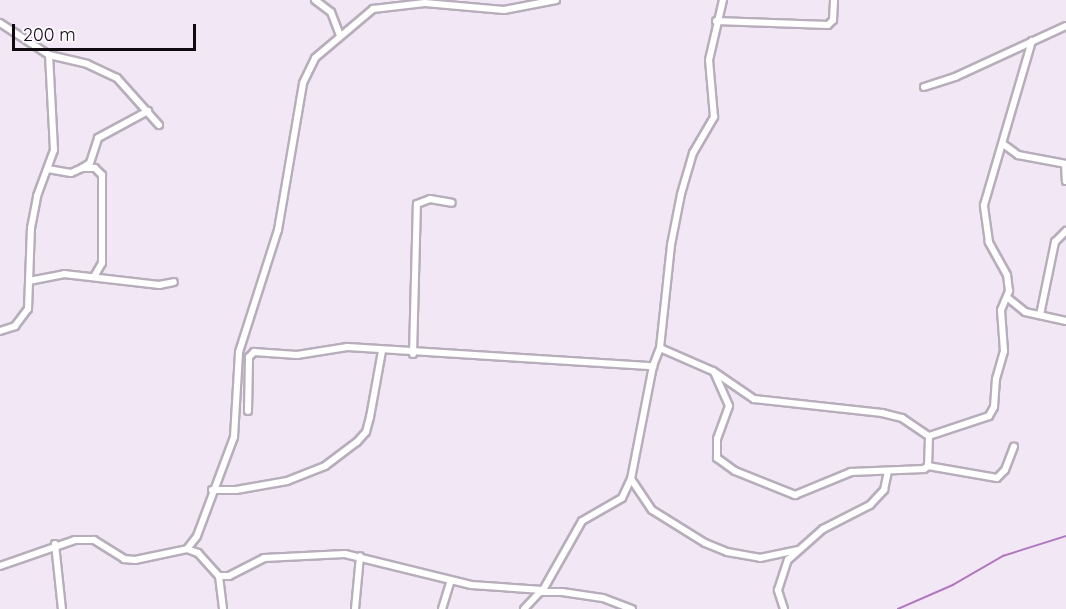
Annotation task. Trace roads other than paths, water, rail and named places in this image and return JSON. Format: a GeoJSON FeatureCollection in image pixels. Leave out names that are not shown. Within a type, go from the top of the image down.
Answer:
{"type":"FeatureCollection","features":[{"type":"Feature","properties":{"kind":"street"},"geometry":{"type":"LineString","coordinates":[[315,0],[331,12],[340,35]]}},
{"type":"Feature","properties":{"kind":"street"},"geometry":{"type":"LineString","coordinates":[[187,549],[197,536],[212,490],[234,437],[239,352],[278,230],[303,83],[315,58],[373,9],[425,3],[504,10],[556,0]]}},
{"type":"Feature","properties":{"kind":"street"},"geometry":{"type":"LineString","coordinates":[[524,609],[540,592],[582,521],[622,498],[631,479],[653,366],[660,348],[670,255],[681,194],[693,153],[714,117],[709,60],[716,21],[723,0]]}},
{"type":"Feature","properties":{"kind":"street"},"geometry":{"type":"LineString","coordinates":[[716,21],[828,25],[833,20],[834,0]]}},
{"type":"Feature","properties":{"kind":"street"},"geometry":{"type":"LineString","coordinates":[[0,23],[49,55],[103,70],[117,78],[159,126]]}},
{"type":"Feature","properties":{"kind":"street"},"geometry":{"type":"LineString","coordinates":[[924,87],[956,77],[1066,26]]}},
{"type":"Feature","properties":{"kind":"street"},"geometry":{"type":"LineString","coordinates":[[660,348],[713,371],[754,399],[892,415],[929,436],[984,419],[992,413],[1004,351],[1001,309],[1008,298],[1007,275],[989,242],[983,218],[1032,41]]}},
{"type":"Feature","properties":{"kind":"street"},"geometry":{"type":"LineString","coordinates":[[0,331],[15,326],[24,317],[37,196],[54,150],[49,55]]}},
{"type":"Feature","properties":{"kind":"street"},"geometry":{"type":"LineString","coordinates":[[48,169],[71,174],[82,168],[90,163],[98,138],[148,111]]}},
{"type":"Feature","properties":{"kind":"street"},"geometry":{"type":"LineString","coordinates":[[1003,144],[1018,155],[1065,164],[1066,181]]}},
{"type":"Feature","properties":{"kind":"street"},"geometry":{"type":"LineString","coordinates":[[82,168],[95,168],[102,175],[102,263],[95,275]]}},
{"type":"Feature","properties":{"kind":"street"},"geometry":{"type":"LineString","coordinates":[[413,354],[417,204],[430,199],[452,203]]}},
{"type":"Feature","properties":{"kind":"street"},"geometry":{"type":"LineString","coordinates":[[1040,315],[1054,242],[1066,231]]}},
{"type":"Feature","properties":{"kind":"street"},"geometry":{"type":"LineString","coordinates":[[29,281],[47,275],[95,275],[159,285],[174,282]]}},
{"type":"Feature","properties":{"kind":"street"},"geometry":{"type":"LineString","coordinates":[[1008,298],[1018,309],[1066,321]]}},
{"type":"Feature","properties":{"kind":"street"},"geometry":{"type":"LineString","coordinates":[[249,411],[249,357],[254,352],[297,355],[347,347],[413,354],[653,366]]}},
{"type":"Feature","properties":{"kind":"street"},"geometry":{"type":"LineString","coordinates":[[212,490],[236,490],[287,481],[325,466],[357,442],[368,425],[382,351]]}},
{"type":"Feature","properties":{"kind":"street"},"geometry":{"type":"LineString","coordinates":[[713,371],[729,405],[716,449],[723,465],[800,495],[844,474],[928,466],[996,478],[1014,447]]}},
{"type":"Feature","properties":{"kind":"street"},"geometry":{"type":"LineString","coordinates":[[928,466],[929,436]]}},
{"type":"Feature","properties":{"kind":"street"},"geometry":{"type":"LineString","coordinates":[[784,609],[778,590],[780,581],[797,550],[823,529],[870,505],[884,490],[888,471]]}},
{"type":"Feature","properties":{"kind":"street"},"geometry":{"type":"LineString","coordinates":[[631,479],[652,510],[705,543],[727,552],[760,558],[797,550]]}},
{"type":"Feature","properties":{"kind":"street"},"geometry":{"type":"LineString","coordinates":[[0,566],[13,564],[55,544],[94,540],[124,559],[135,560],[187,549],[198,553],[219,576],[223,609]]}},
{"type":"Feature","properties":{"kind":"street"},"geometry":{"type":"LineString","coordinates":[[55,544],[62,609]]}},
{"type":"Feature","properties":{"kind":"street"},"geometry":{"type":"LineString","coordinates":[[219,576],[229,576],[264,558],[360,556],[451,580],[540,592],[587,594],[632,609]]}},
{"type":"Feature","properties":{"kind":"street"},"geometry":{"type":"LineString","coordinates":[[355,609],[360,556]]}},
{"type":"Feature","properties":{"kind":"street"},"geometry":{"type":"LineString","coordinates":[[442,609],[451,580]]}},
{"type":"Feature","properties":{"kind":"street"},"geometry":{"type":"LineString","coordinates":[[610,600],[610,609]]}},
{"type":"Feature","properties":{"kind":"waterway"},"geometry":{"type":"LineString","coordinates":[[898,609],[953,585],[1003,556],[1066,536]]}}]}
